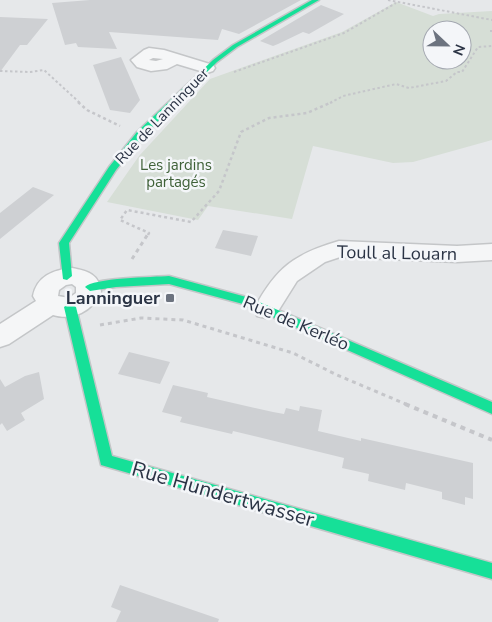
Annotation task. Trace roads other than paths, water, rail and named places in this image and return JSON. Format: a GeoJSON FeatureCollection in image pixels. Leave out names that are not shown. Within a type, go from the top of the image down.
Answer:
{"type":"FeatureCollection","features":[{"type":"Feature","properties":{"kind":"street","name":"Rue de Lanninguer"},"geometry":{"type":"LineString","coordinates":[[66,276],[64,243],[112,169],[140,134],[203,72],[235,46],[316,0]]}},
{"type":"Feature","properties":{"kind":"street"},"geometry":{"type":"LineString","coordinates":[[174,59],[203,72]]}},
{"type":"Feature","properties":{"kind":"street","name":"Toull al Louarn"},"geometry":{"type":"LineString","coordinates":[[266,309],[288,275],[317,256],[339,249],[457,254],[492,252]]}},
{"type":"Feature","properties":{"kind":"street"},"geometry":{"type":"LineString","coordinates":[[0,337],[65,313],[82,301],[90,288],[82,278],[66,276],[56,280],[48,288],[45,296],[65,313]]}},
{"type":"Feature","properties":{"kind":"street","name":"Rue de Kerléo"},"geometry":{"type":"LineString","coordinates":[[90,288],[116,283],[169,280],[246,301],[492,408]]}},
{"type":"Feature","properties":{"kind":"street","name":"Rue Hundertwasser"},"geometry":{"type":"LineString","coordinates":[[65,313],[106,461],[492,571]]}},
{"type":"Feature","properties":{"kind":"place","name":"Lanninguer"},"geometry":{"type":"Point","coordinates":[170,298]}},
{"type":"Feature","properties":{"kind":"park label","name":"Les jardins partagés"},"geometry":{"type":"Point","coordinates":[176,174]}}]}
